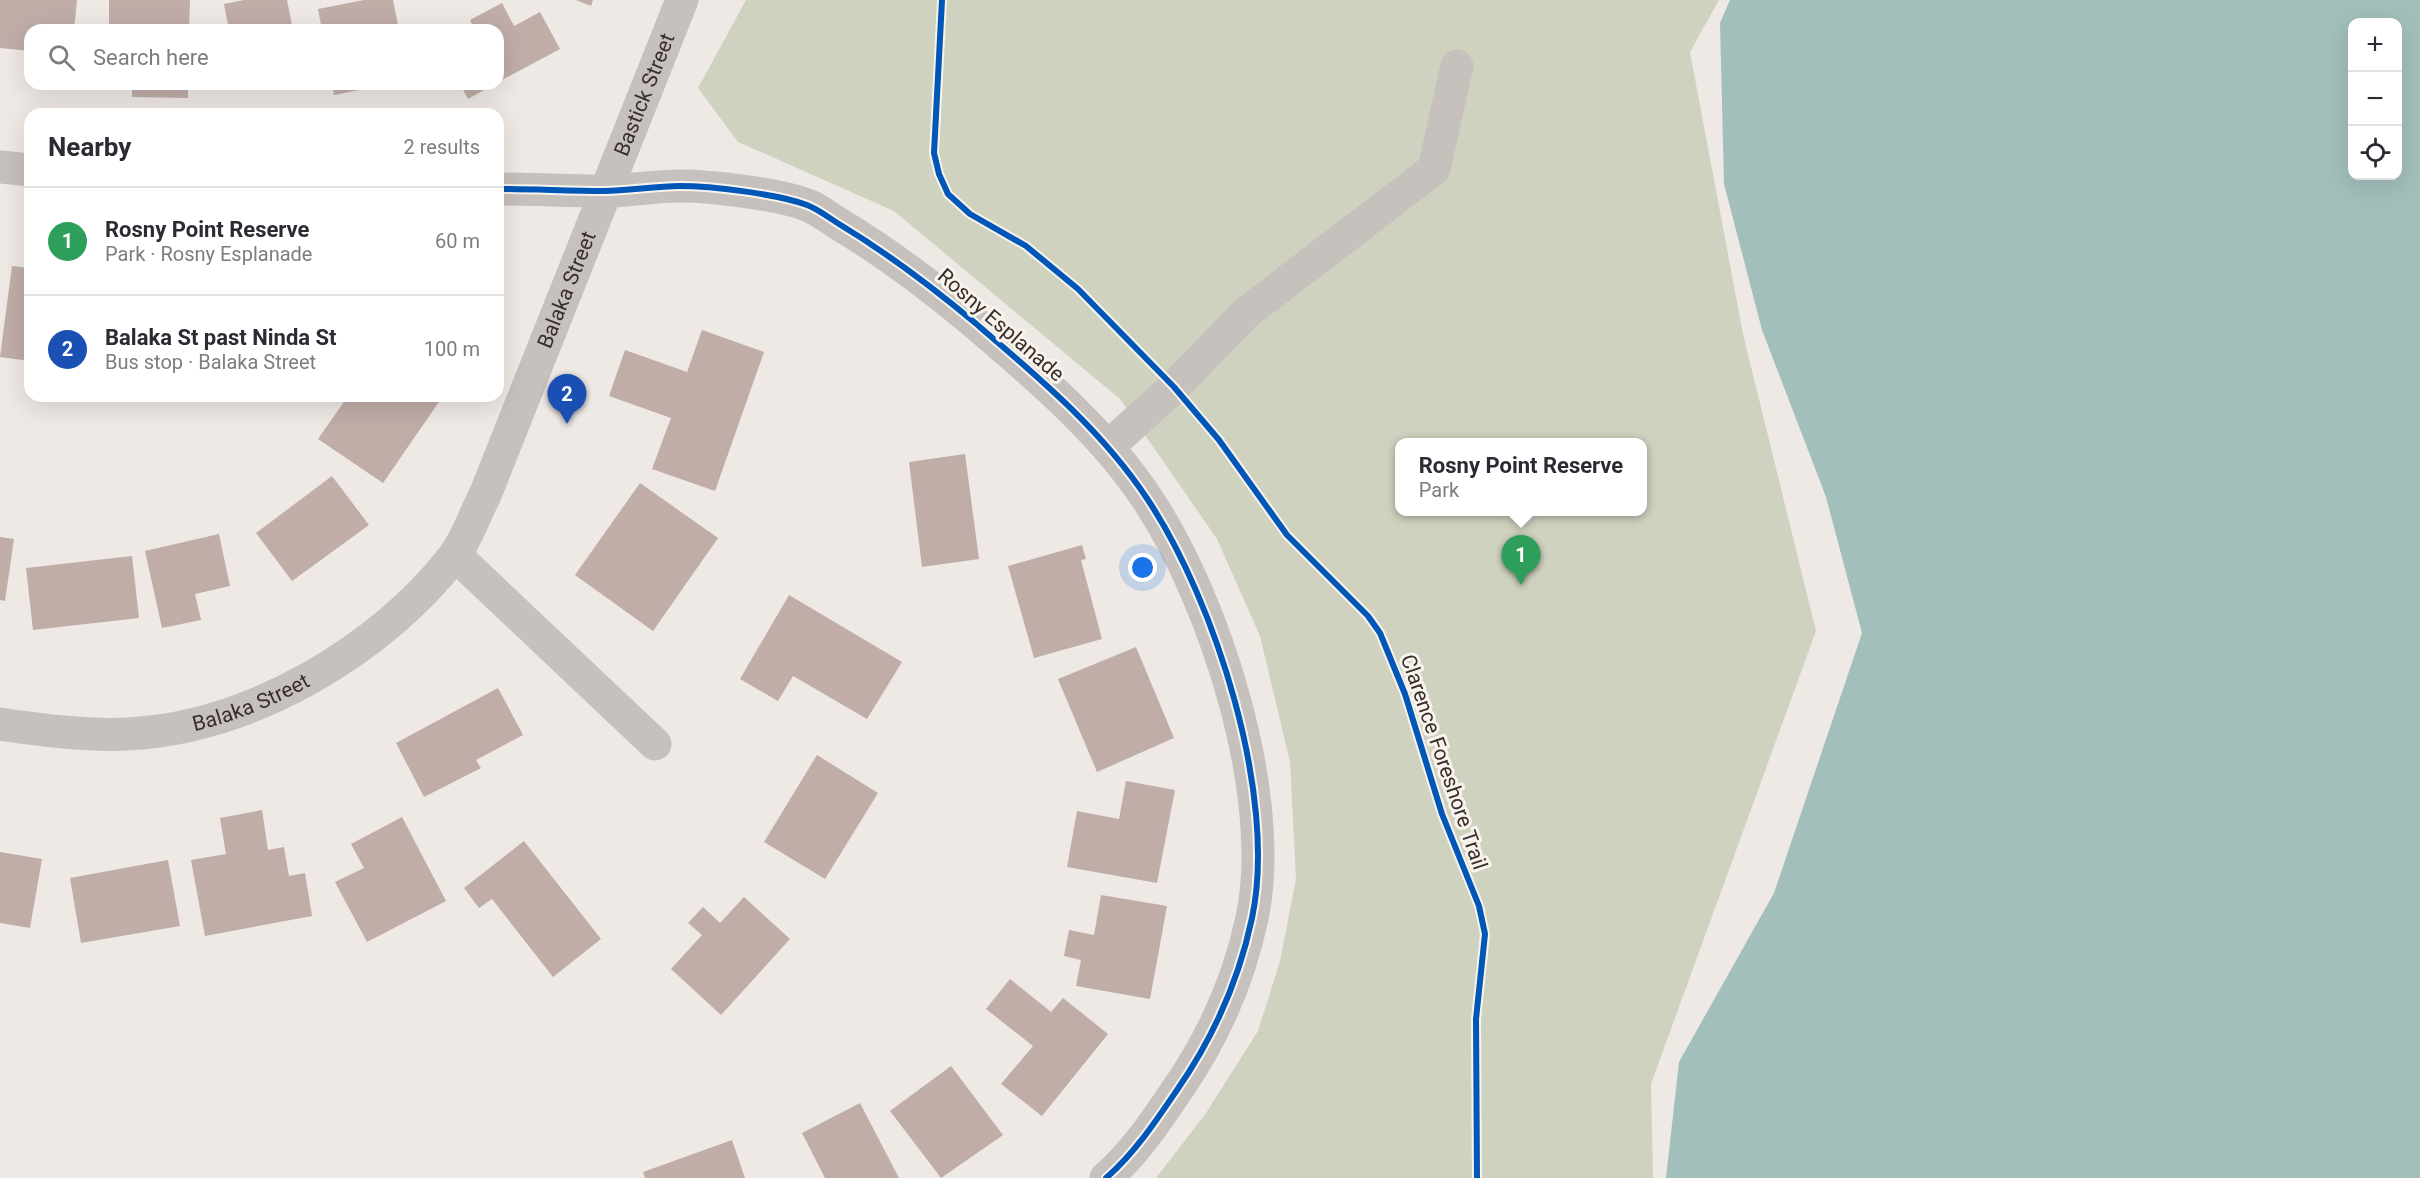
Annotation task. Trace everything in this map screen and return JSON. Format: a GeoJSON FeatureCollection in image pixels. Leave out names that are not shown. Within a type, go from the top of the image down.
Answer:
{"type":"FeatureCollection","features":[{"type":"Feature","properties":{"kind":"street","name":"Bastick Street"},"geometry":{"type":"LineString","coordinates":[[606,191],[682,0]]}},
{"type":"Feature","properties":{"kind":"street"},"geometry":{"type":"LineString","coordinates":[[1108,447],[1174,387],[1246,313],[1434,169],[1457,66]]}},
{"type":"Feature","properties":{"kind":"street"},"geometry":{"type":"LineString","coordinates":[[0,167],[24,169]]}},
{"type":"Feature","properties":{"kind":"street","name":"Rosny Esplanade"},"geometry":{"type":"LineString","coordinates":[[504,189],[606,191],[679,186],[741,192],[807,205],[859,236],[930,285],[1051,390],[1108,447],[1148,500],[1184,560],[1218,641],[1253,783],[1258,852],[1253,915],[1233,987],[1199,1059],[1156,1122],[1106,1178]]}},
{"type":"Feature","properties":{"kind":"street","name":"Balaka Street"},"geometry":{"type":"LineString","coordinates":[[0,724],[54,732],[127,734],[185,726],[244,710],[303,682],[364,643],[419,594],[455,555],[485,495],[606,191]]}},
{"type":"Feature","properties":{"kind":"street"},"geometry":{"type":"LineString","coordinates":[[455,555],[655,744]]}},
{"type":"Feature","properties":{"kind":"green space"},"geometry":{"type":"Polygon","coordinates":[[[746,0],[1719,0],[1690,52],[1743,334],[1816,631],[1651,1084],[1653,1178],[1156,1178],[1206,1113],[1258,1031],[1280,961],[1296,879],[1290,762],[1260,636],[1217,539],[1120,399],[894,211],[738,142],[698,88],[746,0]]]}},
{"type":"Feature","properties":{"kind":"water"},"geometry":{"type":"Polygon","coordinates":[[[1730,0],[2420,0],[2420,1178],[1666,1178],[1679,1062],[1774,893],[1862,633],[1826,497],[1762,330],[1724,184],[1720,23],[1730,0]]]}},
{"type":"Feature","properties":{"kind":"building"},"geometry":{"type":"Polygon","coordinates":[[[0,0],[77,0],[75,24],[24,24],[24,50],[0,48],[0,0]]]}},
{"type":"Feature","properties":{"kind":"building"},"geometry":{"type":"Polygon","coordinates":[[[109,0],[190,0],[189,24],[109,24],[109,0]]]}},
{"type":"Feature","properties":{"kind":"building"},"geometry":{"type":"Polygon","coordinates":[[[244,0],[287,0],[292,24],[228,24],[224,4],[244,0]]]}},
{"type":"Feature","properties":{"kind":"building"},"geometry":{"type":"Polygon","coordinates":[[[364,0],[393,0],[398,24],[321,24],[318,9],[364,0]]]}},
{"type":"Feature","properties":{"kind":"building"},"geometry":{"type":"Polygon","coordinates":[[[576,0],[593,0],[591,6],[576,0]]]}},
{"type":"Feature","properties":{"kind":"building"},"geometry":{"type":"Polygon","coordinates":[[[502,3],[514,26],[540,12],[560,49],[504,79],[504,24],[472,24],[470,20],[502,3]]]}},
{"type":"Feature","properties":{"kind":"building"},"geometry":{"type":"Polygon","coordinates":[[[132,90],[188,90],[188,98],[132,97],[132,90]]]}},
{"type":"Feature","properties":{"kind":"building"},"geometry":{"type":"Polygon","coordinates":[[[333,90],[359,90],[334,95],[333,90]]]}},
{"type":"Feature","properties":{"kind":"building"},"geometry":{"type":"Polygon","coordinates":[[[463,90],[484,90],[468,99],[463,90]]]}},
{"type":"Feature","properties":{"kind":"building"},"geometry":{"type":"Polygon","coordinates":[[[12,266],[24,267],[24,360],[0,357],[12,266]]]}},
{"type":"Feature","properties":{"kind":"building"},"geometry":{"type":"Polygon","coordinates":[[[702,330],[764,352],[715,491],[652,469],[671,418],[609,396],[625,350],[687,372],[702,330]]]}},
{"type":"Feature","properties":{"kind":"building"},"geometry":{"type":"Polygon","coordinates":[[[344,402],[439,402],[383,483],[318,439],[344,402]]]}},
{"type":"Feature","properties":{"kind":"building"},"geometry":{"type":"Polygon","coordinates":[[[965,454],[979,559],[922,567],[909,462],[965,454]]]}},
{"type":"Feature","properties":{"kind":"building"},"geometry":{"type":"Polygon","coordinates":[[[332,476],[369,525],[292,581],[256,533],[332,476]]]}},
{"type":"Feature","properties":{"kind":"building"},"geometry":{"type":"Polygon","coordinates":[[[640,483],[718,538],[653,631],[575,575],[640,483]]]}},
{"type":"Feature","properties":{"kind":"building"},"geometry":{"type":"Polygon","coordinates":[[[219,534],[230,586],[195,594],[201,620],[162,628],[145,551],[219,534]]]}},
{"type":"Feature","properties":{"kind":"building"},"geometry":{"type":"Polygon","coordinates":[[[0,537],[14,539],[5,601],[0,600],[0,537]]]}},
{"type":"Feature","properties":{"kind":"building"},"geometry":{"type":"Polygon","coordinates":[[[1082,545],[1086,559],[1081,560],[1102,639],[1034,658],[1008,566],[1082,545]]]}},
{"type":"Feature","properties":{"kind":"building"},"geometry":{"type":"Polygon","coordinates":[[[132,556],[139,618],[33,630],[26,568],[132,556]]]}},
{"type":"Feature","properties":{"kind":"building"},"geometry":{"type":"Polygon","coordinates":[[[789,595],[902,662],[867,719],[793,676],[778,701],[740,679],[789,595]]]}},
{"type":"Feature","properties":{"kind":"building"},"geometry":{"type":"Polygon","coordinates":[[[1136,647],[1174,738],[1097,772],[1058,679],[1136,647]]]}},
{"type":"Feature","properties":{"kind":"building"},"geometry":{"type":"Polygon","coordinates":[[[498,688],[523,735],[476,760],[481,768],[424,797],[396,743],[498,688]]]}},
{"type":"Feature","properties":{"kind":"building"},"geometry":{"type":"Polygon","coordinates":[[[817,755],[878,793],[825,879],[764,842],[817,755]]]}},
{"type":"Feature","properties":{"kind":"building"},"geometry":{"type":"Polygon","coordinates":[[[1126,781],[1175,790],[1157,883],[1067,867],[1077,811],[1119,819],[1126,781]]]}},
{"type":"Feature","properties":{"kind":"building"},"geometry":{"type":"Polygon","coordinates":[[[262,810],[268,850],[284,847],[289,876],[305,873],[312,916],[205,936],[191,860],[226,854],[220,818],[262,810]]]}},
{"type":"Feature","properties":{"kind":"building"},"geometry":{"type":"Polygon","coordinates":[[[402,817],[446,901],[367,942],[335,882],[364,868],[351,844],[402,817]]]}},
{"type":"Feature","properties":{"kind":"building"},"geometry":{"type":"Polygon","coordinates":[[[524,841],[601,939],[553,977],[492,899],[479,908],[464,888],[524,841]]]}},
{"type":"Feature","properties":{"kind":"building"},"geometry":{"type":"Polygon","coordinates":[[[0,852],[42,859],[30,928],[0,923],[0,852]]]}},
{"type":"Feature","properties":{"kind":"building"},"geometry":{"type":"Polygon","coordinates":[[[168,860],[180,926],[81,943],[70,878],[168,860]]]}},
{"type":"Feature","properties":{"kind":"building"},"geometry":{"type":"Polygon","coordinates":[[[1101,895],[1167,906],[1150,999],[1076,986],[1081,960],[1064,956],[1069,930],[1094,935],[1101,895]]]}},
{"type":"Feature","properties":{"kind":"building"},"geometry":{"type":"Polygon","coordinates":[[[744,897],[790,939],[721,1015],[671,969],[702,935],[688,923],[703,907],[720,923],[744,897]]]}},
{"type":"Feature","properties":{"kind":"building"},"geometry":{"type":"Polygon","coordinates":[[[1010,979],[1051,1012],[1063,998],[1108,1034],[1042,1116],[1001,1084],[1033,1046],[986,1009],[1010,979]]]}},
{"type":"Feature","properties":{"kind":"building"},"geometry":{"type":"Polygon","coordinates":[[[951,1066],[1003,1135],[941,1178],[890,1111],[951,1066]]]}},
{"type":"Feature","properties":{"kind":"building"},"geometry":{"type":"Polygon","coordinates":[[[860,1103],[899,1178],[825,1178],[802,1133],[860,1103]]]}},
{"type":"Feature","properties":{"kind":"building"},"geometry":{"type":"Polygon","coordinates":[[[732,1140],[745,1178],[645,1178],[643,1172],[732,1140]]]}},
{"type":"Feature","properties":{"kind":"cycle path","name":"Clarence Foreshore Trail"},"geometry":{"type":"LineString","coordinates":[[942,0],[934,153],[939,174],[948,194],[970,214],[1026,246],[1078,289],[1174,387],[1219,440],[1287,535],[1368,616],[1380,633],[1405,694],[1442,814],[1479,906],[1485,934],[1476,1019],[1477,1178]]}},
{"type":"Feature","properties":{"kind":"cycle path"},"geometry":{"type":"LineString","coordinates":[[504,189],[604,191],[693,186],[762,194],[811,207],[908,270],[1021,363],[1089,427],[1130,474],[1148,500],[1173,542],[1196,591],[1217,645],[1235,702],[1248,759],[1256,816],[1258,869],[1247,941],[1232,986],[1213,1029],[1190,1070],[1153,1125],[1106,1178]]}},
{"type":"Feature","properties":{"kind":"place","name":"Balaka St past Ninda St"},"geometry":{"type":"Point","coordinates":[567,424]}},
{"type":"Feature","properties":{"kind":"place","name":"Rosny Point Reserve"},"geometry":{"type":"Point","coordinates":[1521,585]}}]}
